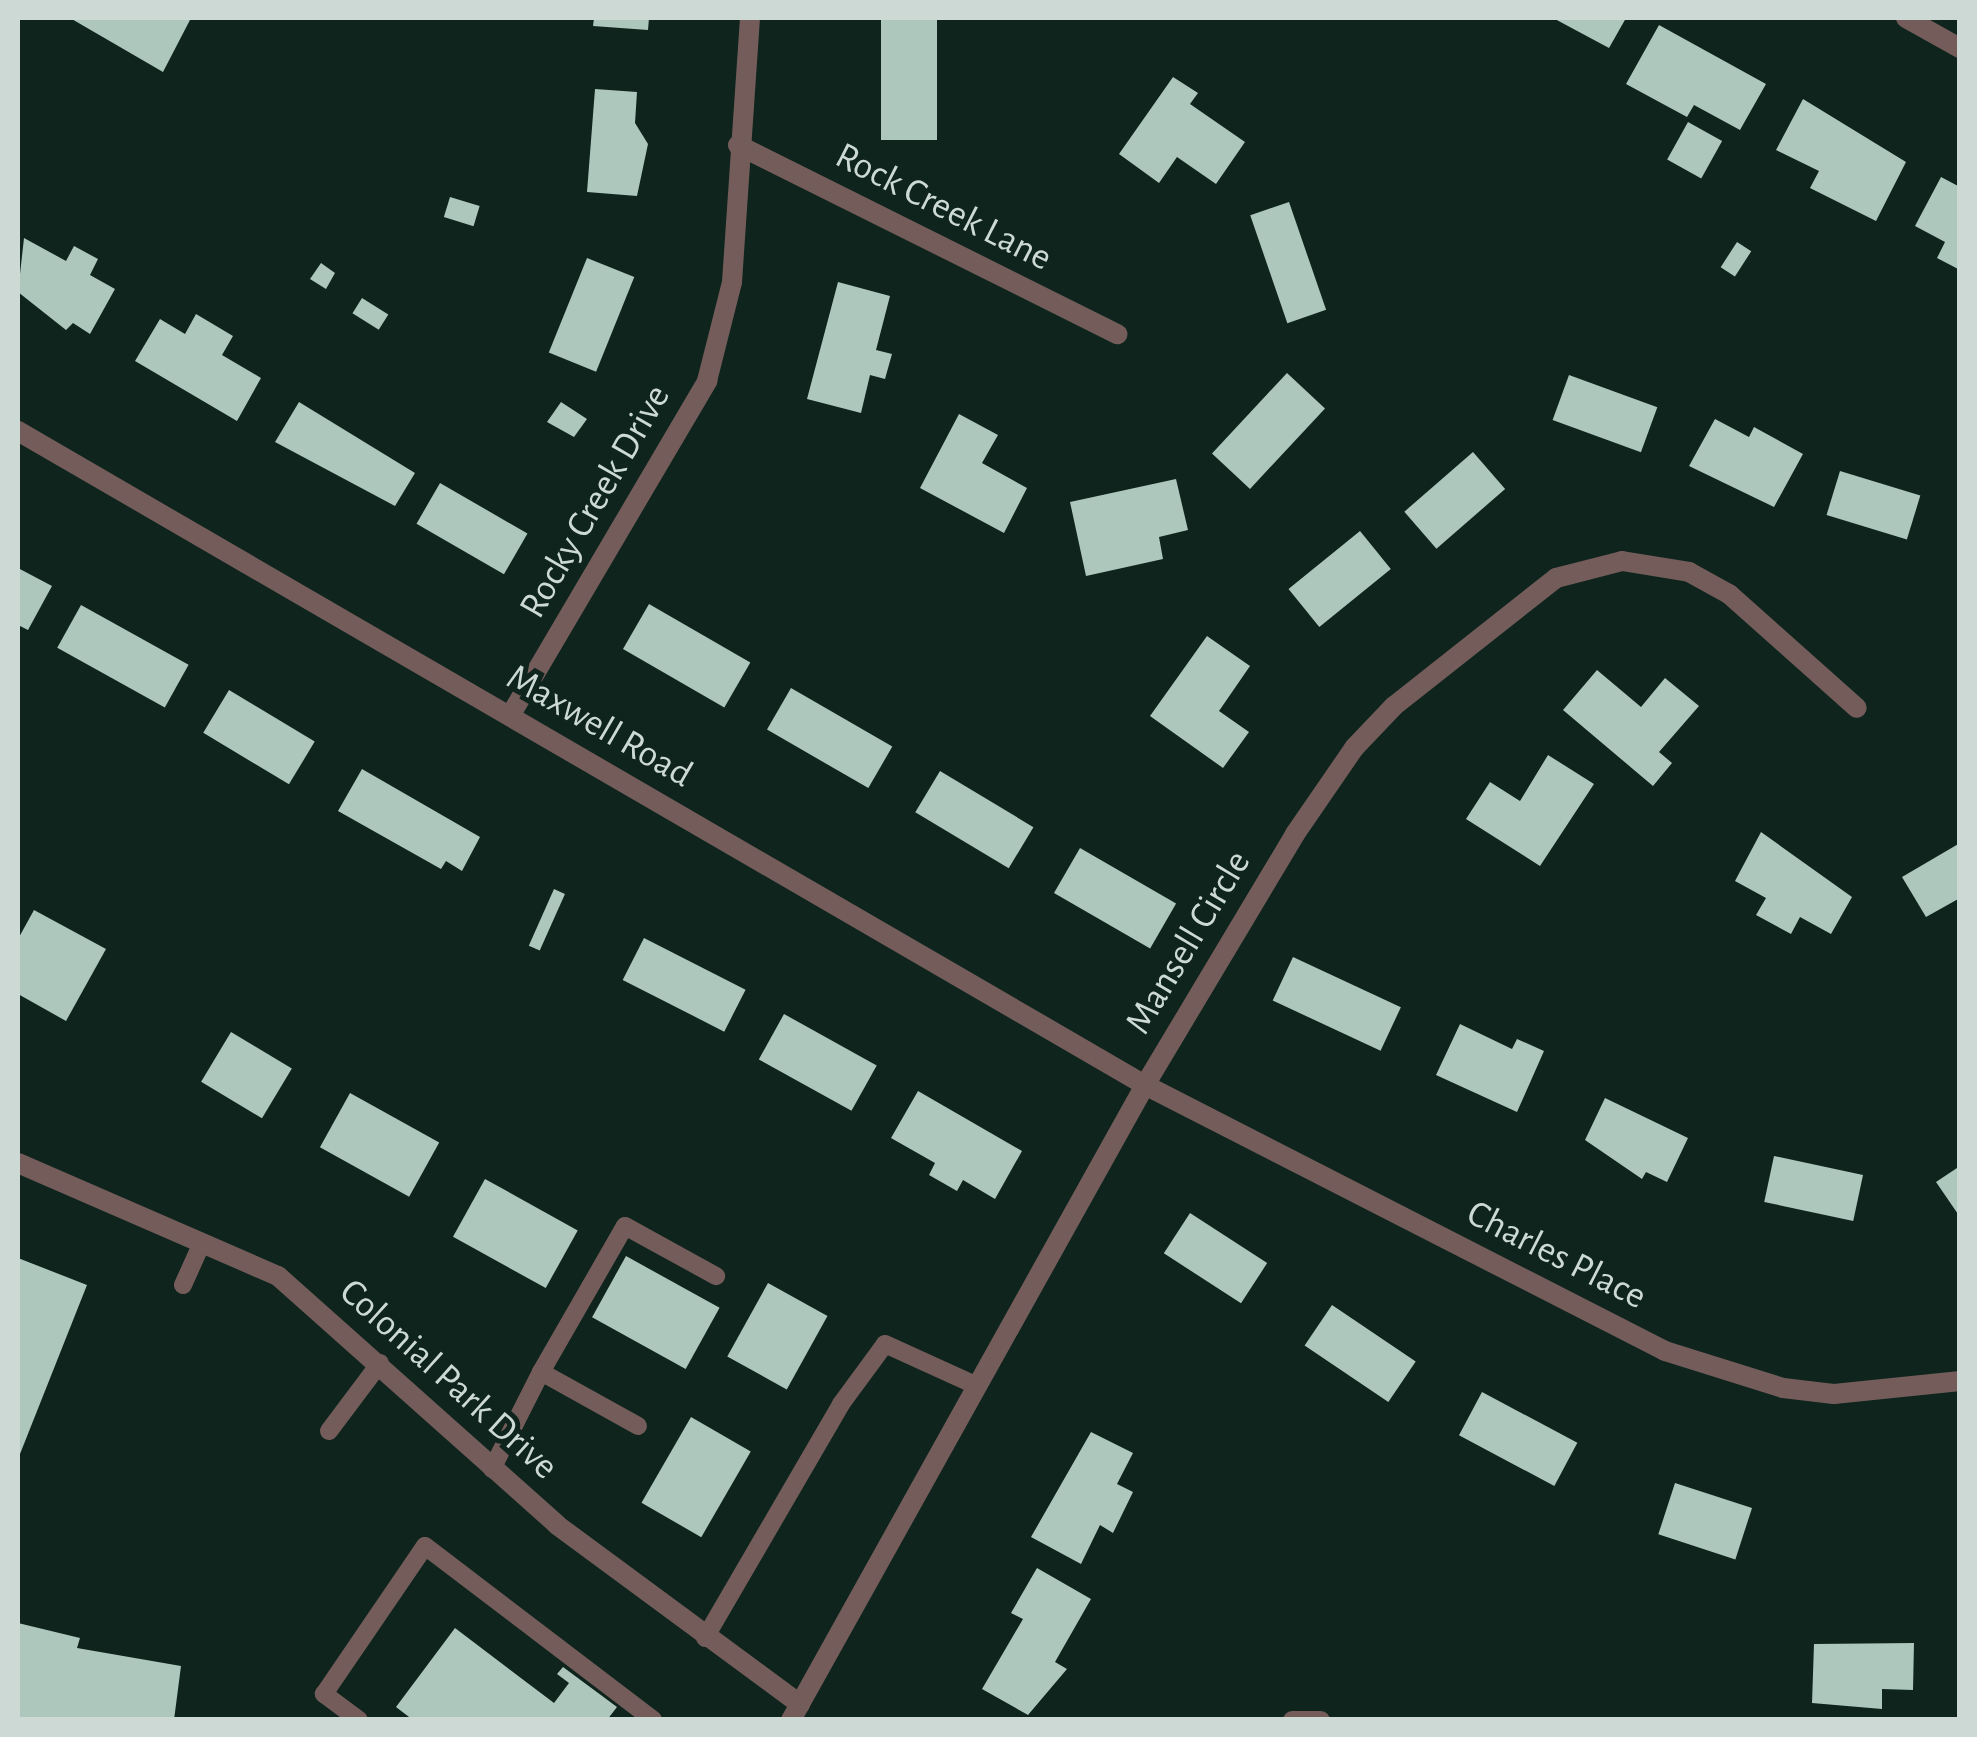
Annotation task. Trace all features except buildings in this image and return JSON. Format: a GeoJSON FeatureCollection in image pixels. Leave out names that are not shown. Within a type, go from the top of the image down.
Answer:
{"type":"FeatureCollection","features":[{"type":"Feature","properties":{"kind":"street","name":"Rocky Creek Drive"},"geometry":{"type":"LineString","coordinates":[[510,716],[707,381],[732,282],[738,145],[750,18]]}},
{"type":"Feature","properties":{"kind":"street"},"geometry":{"type":"LineString","coordinates":[[1906,18],[1960,48]]}},
{"type":"Feature","properties":{"kind":"street","name":"Rock Creek Lane"},"geometry":{"type":"LineString","coordinates":[[738,145],[1116,334]]}},
{"type":"Feature","properties":{"kind":"street","name":"Maxwell Road"},"geometry":{"type":"LineString","coordinates":[[18,431],[1145,1085]]}},
{"type":"Feature","properties":{"kind":"street","name":"Mansell Circle"},"geometry":{"type":"LineString","coordinates":[[795,1712],[1145,1085],[1354,748],[1556,578],[1622,561],[1689,572],[1728,594],[1857,708]]}},
{"type":"Feature","properties":{"kind":"street","name":"Charles Place"},"geometry":{"type":"LineString","coordinates":[[1145,1085],[1665,1351],[1783,1388],[1834,1394],[1960,1380]]}},
{"type":"Feature","properties":{"kind":"street","name":"Colonial Park Drive"},"geometry":{"type":"LineString","coordinates":[[18,1163],[278,1276],[380,1363],[492,1468],[795,1712]]}},
{"type":"Feature","properties":{"kind":"lane"},"geometry":{"type":"LineString","coordinates":[[492,1468],[541,1372],[625,1226],[716,1276]]}},
{"type":"Feature","properties":{"kind":"lane"},"geometry":{"type":"LineString","coordinates":[[183,1285],[201,1245]]}},
{"type":"Feature","properties":{"kind":"lane"},"geometry":{"type":"LineString","coordinates":[[705,1638],[841,1404],[885,1344],[975,1385]]}},
{"type":"Feature","properties":{"kind":"lane"},"geometry":{"type":"LineString","coordinates":[[328,1432],[380,1363]]}},
{"type":"Feature","properties":{"kind":"lane"},"geometry":{"type":"LineString","coordinates":[[541,1372],[638,1426]]}},
{"type":"Feature","properties":{"kind":"lane"},"geometry":{"type":"LineString","coordinates":[[359,1720],[324,1694],[425,1546],[653,1720]]}},
{"type":"Feature","properties":{"kind":"lane"},"geometry":{"type":"LineString","coordinates":[[1292,1720],[1321,1720]]}}]}
